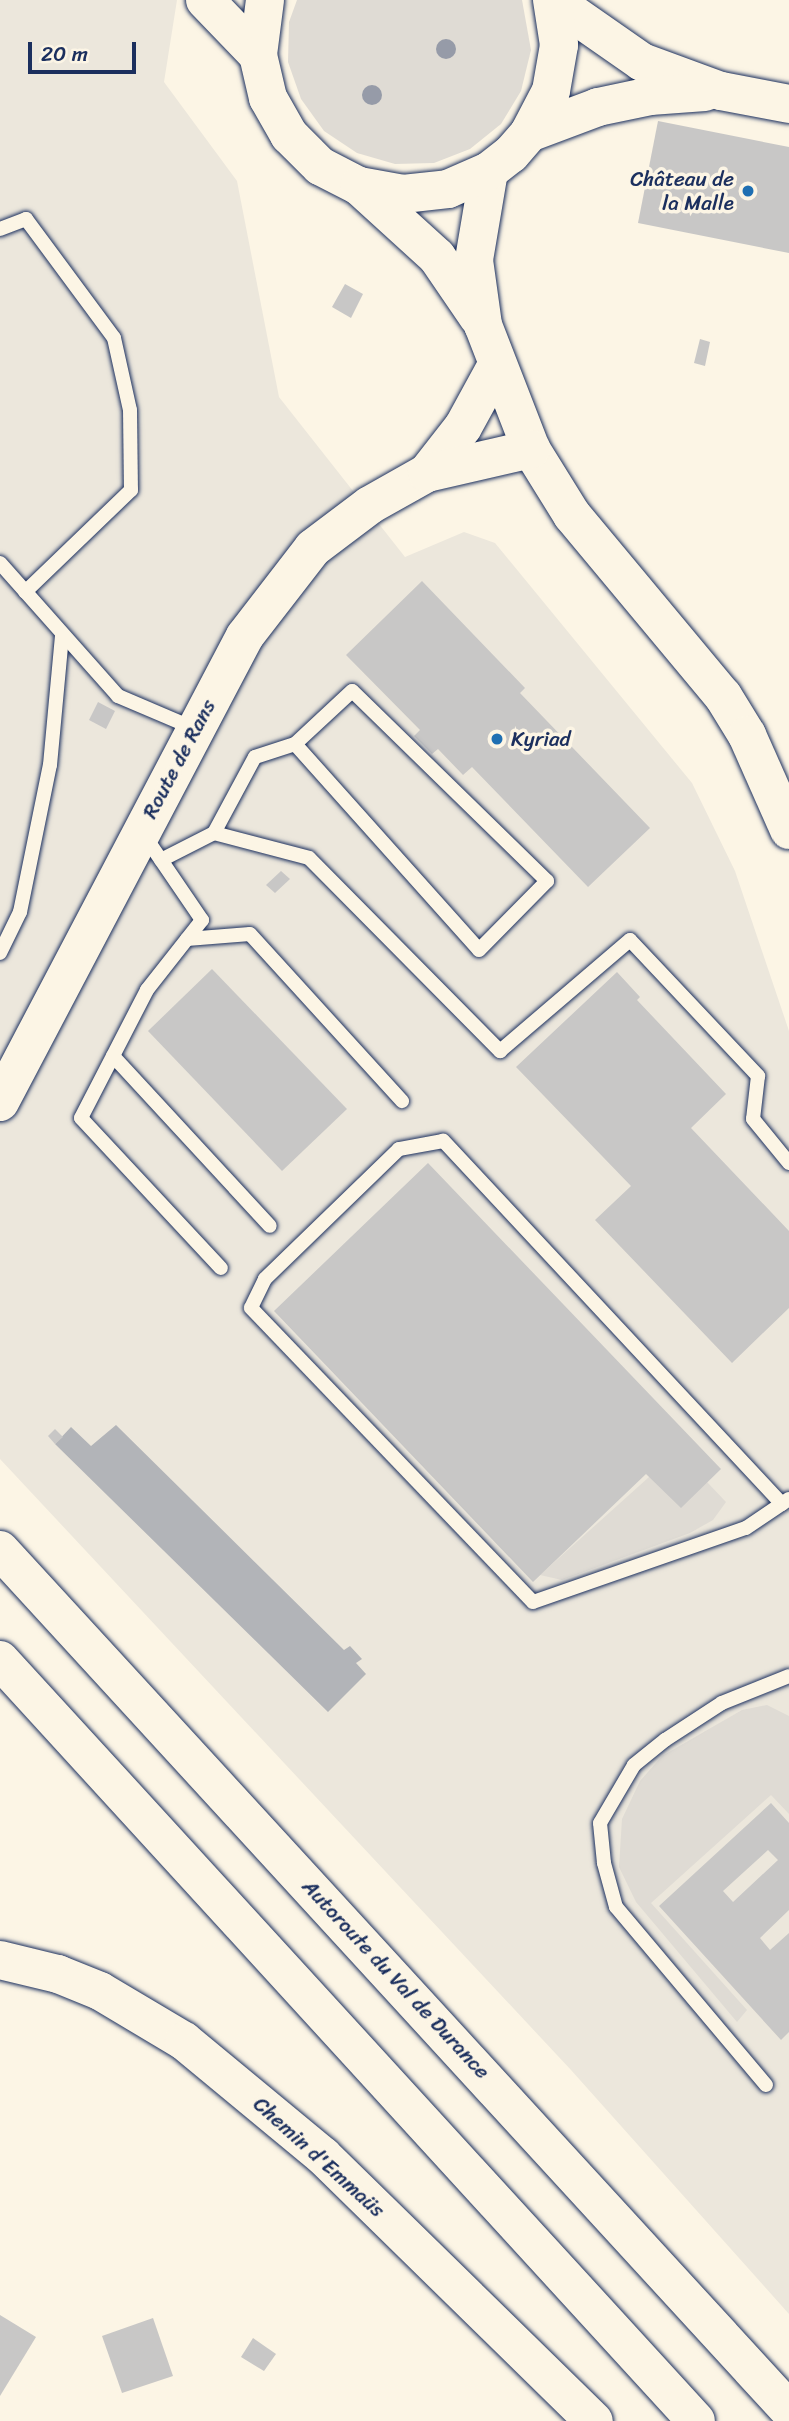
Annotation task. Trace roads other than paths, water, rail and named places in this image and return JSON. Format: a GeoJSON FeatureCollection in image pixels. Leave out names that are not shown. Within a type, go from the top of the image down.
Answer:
{"type":"FeatureCollection","features":[{"type":"Feature","properties":{"kind":"main road"},"geometry":{"type":"LineString","coordinates":[[205,0],[258,55]]}},
{"type":"Feature","properties":{"kind":"main road"},"geometry":{"type":"LineString","coordinates":[[265,0],[258,55],[268,98],[289,135],[320,166],[359,186],[438,257],[483,325]]}},
{"type":"Feature","properties":{"kind":"main road"},"geometry":{"type":"LineString","coordinates":[[359,186],[403,194],[448,189],[489,171],[529,133],[551,91],[557,57],[552,0]]}},
{"type":"Feature","properties":{"kind":"main road"},"geometry":{"type":"LineString","coordinates":[[552,0],[642,62],[721,91],[789,104]]}},
{"type":"Feature","properties":{"kind":"main road"},"geometry":{"type":"LineString","coordinates":[[529,133],[598,107],[650,96],[721,91]]}},
{"type":"Feature","properties":{"kind":"main road"},"geometry":{"type":"LineString","coordinates":[[489,171],[474,260],[483,325],[531,449],[572,515],[723,696],[747,735],[789,830]]}},
{"type":"Feature","properties":{"kind":"main road","name":"Route de Rans"},"geometry":{"type":"LineString","coordinates":[[427,473],[463,427],[497,365]]}},
{"type":"Feature","properties":{"kind":"main road","name":"Route de Rans"},"geometry":{"type":"LineString","coordinates":[[0,1102],[152,845],[195,729],[245,636],[313,548],[369,505],[427,473],[531,449]]}},
{"type":"Feature","properties":{"kind":"main road","name":"Autoroute du Val de Durance"},"geometry":{"type":"LineString","coordinates":[[0,1550],[789,2410]]}},
{"type":"Feature","properties":{"kind":"main road"},"geometry":{"type":"LineString","coordinates":[[0,1660],[696,2421]]}},
{"type":"Feature","properties":{"kind":"main road","name":"Chemin d'Emmaüs"},"geometry":{"type":"LineString","coordinates":[[0,1959],[58,1974],[100,1991],[184,2041],[324,2156],[594,2421]]}},
{"type":"Feature","properties":{"kind":"lane"},"geometry":{"type":"LineString","coordinates":[[0,229],[26,219],[114,338],[130,410],[131,490],[25,592]]}},
{"type":"Feature","properties":{"kind":"lane"},"geometry":{"type":"LineString","coordinates":[[0,562],[118,696],[195,729]]}},
{"type":"Feature","properties":{"kind":"lane"},"geometry":{"type":"LineString","coordinates":[[0,953],[20,912],[50,765],[62,635]]}},
{"type":"Feature","properties":{"kind":"lane"},"geometry":{"type":"LineString","coordinates":[[214,833],[255,757],[295,744],[352,691],[547,881],[479,950],[295,744]]}},
{"type":"Feature","properties":{"kind":"lane"},"geometry":{"type":"LineString","coordinates":[[220,1268],[81,1118],[147,990],[202,920],[152,845],[214,833],[309,858],[499,1052],[630,940],[758,1076],[753,1119],[789,1163]]}},
{"type":"Feature","properties":{"kind":"lane"},"geometry":{"type":"LineString","coordinates":[[187,939],[250,934],[402,1101]]}},
{"type":"Feature","properties":{"kind":"lane"},"geometry":{"type":"LineString","coordinates":[[113,1056],[270,1226]]}},
{"type":"Feature","properties":{"kind":"lane"},"geometry":{"type":"LineString","coordinates":[[443,1142],[786,1502],[746,1528],[533,1602],[251,1308],[265,1279],[400,1149],[443,1142]]}},
{"type":"Feature","properties":{"kind":"lane"},"geometry":{"type":"LineString","coordinates":[[766,2085],[616,1907],[604,1863],[600,1823],[634,1765],[665,1740],[722,1703],[789,1676]]}},
{"type":"Feature","properties":{"kind":"place","name":"Château de la Malle"},"geometry":{"type":"Point","coordinates":[748,191]}},
{"type":"Feature","properties":{"kind":"place","name":"Kyriad"},"geometry":{"type":"Point","coordinates":[497,739]}}]}
